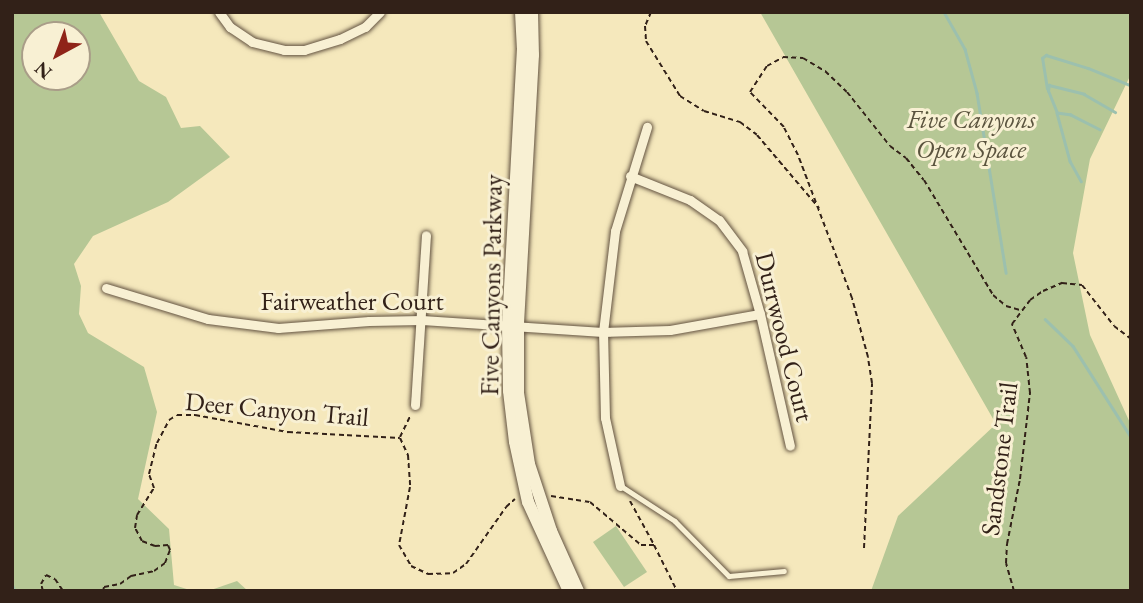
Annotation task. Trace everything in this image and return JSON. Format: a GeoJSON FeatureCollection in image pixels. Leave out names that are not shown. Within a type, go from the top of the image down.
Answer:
{"type":"FeatureCollection","features":[{"type":"Feature","properties":{"kind":"main road","name":"Five Canyons Parkway"},"geometry":{"type":"LineString","coordinates":[[513,327],[523,48],[521,12]]}},
{"type":"Feature","properties":{"kind":"main road","name":"Five Canyons Parkway"},"geometry":{"type":"LineString","coordinates":[[532,12],[533,55],[509,391],[515,442],[569,591]]}},
{"type":"Feature","properties":{"kind":"main road","name":"Five Canyons Parkway"},"geometry":{"type":"LineString","coordinates":[[534,500],[578,591]]}},
{"type":"Feature","properties":{"kind":"street"},"geometry":{"type":"LineString","coordinates":[[219,12],[230,27],[252,42],[284,50],[303,50],[340,39],[365,27],[380,12]]}},
{"type":"Feature","properties":{"kind":"street"},"geometry":{"type":"LineString","coordinates":[[620,486],[605,418],[603,332],[615,232],[647,127]]}},
{"type":"Feature","properties":{"kind":"street","name":"Durrwood Court"},"geometry":{"type":"LineString","coordinates":[[630,176],[690,200],[719,220],[742,251],[760,314],[790,446]]}},
{"type":"Feature","properties":{"kind":"street"},"geometry":{"type":"LineString","coordinates":[[415,405],[426,235]]}},
{"type":"Feature","properties":{"kind":"street","name":"Fairweather Court"},"geometry":{"type":"LineString","coordinates":[[106,288],[208,319],[278,328],[422,320],[603,332],[670,330],[760,314]]}},
{"type":"Feature","properties":{"kind":"lane"},"geometry":{"type":"LineString","coordinates":[[620,486],[675,521],[729,576],[784,571]]}},
{"type":"Feature","properties":{"kind":"path"},"geometry":{"type":"LineString","coordinates":[[651,12],[645,26],[646,41],[680,96],[698,108],[740,122],[757,135],[820,209]]}},
{"type":"Feature","properties":{"kind":"path"},"geometry":{"type":"LineString","coordinates":[[864,548],[873,383],[852,298],[820,209],[784,127],[750,92],[767,66],[783,57],[803,58],[825,71],[847,92],[890,146],[906,158],[924,180],[993,295],[1006,306],[1020,310],[1030,300],[1062,283],[1082,285],[1114,326],[1131,339]]}},
{"type":"Feature","properties":{"kind":"path","name":"Sandstone Trail"},"geometry":{"type":"LineString","coordinates":[[1014,591],[1006,564],[1007,544],[1020,479],[1030,393],[1026,357],[1012,324],[1020,310]]}},
{"type":"Feature","properties":{"kind":"path"},"geometry":{"type":"LineString","coordinates":[[400,438],[415,405]]}},
{"type":"Feature","properties":{"kind":"path","name":"Deer Canyon Trail"},"geometry":{"type":"LineString","coordinates":[[103,591],[104,587],[120,584],[131,576],[154,571],[165,563],[170,550],[168,545],[155,546],[142,541],[135,528],[136,515],[154,488],[149,474],[157,443],[169,420],[177,415],[195,415],[288,432],[400,438],[408,455],[410,487],[400,545],[411,566],[418,571],[437,576],[453,573],[466,564],[513,499],[534,500],[549,496],[590,502],[641,545],[653,545]]}},
{"type":"Feature","properties":{"kind":"path"},"geometry":{"type":"LineString","coordinates":[[620,486],[677,591]]}},
{"type":"Feature","properties":{"kind":"path"},"geometry":{"type":"LineString","coordinates":[[43,591],[41,584],[46,575],[55,579],[63,591]]}},
{"type":"Feature","properties":{"kind":"green space"},"geometry":{"type":"Polygon","coordinates":[[[12,12],[99,12],[139,81],[166,97],[181,128],[200,126],[230,157],[168,202],[93,236],[74,264],[81,286],[79,314],[88,333],[144,367],[157,412],[138,499],[169,529],[174,585],[193,591],[12,591],[12,12]]]}},
{"type":"Feature","properties":{"kind":"green space","name":"Five Canyons Open Space"},"geometry":{"type":"Polygon","coordinates":[[[760,12],[1131,12],[1131,74],[1090,159],[1073,253],[1090,335],[1131,425],[1131,591],[871,591],[898,516],[996,424],[760,12]]]}},
{"type":"Feature","properties":{"kind":"green space"},"geometry":{"type":"Polygon","coordinates":[[[616,526],[647,572],[624,587],[593,542],[616,526]]]}},
{"type":"Feature","properties":{"kind":"green space"},"geometry":{"type":"Polygon","coordinates":[[[237,581],[248,591],[208,591],[237,581]]]}},
{"type":"Feature","properties":{"kind":"waterway"},"geometry":{"type":"LineString","coordinates":[[944,12],[965,49],[977,93],[1006,273]]}},
{"type":"Feature","properties":{"kind":"waterway"},"geometry":{"type":"LineString","coordinates":[[1047,89],[1042,58],[1046,55],[1130,85]]}},
{"type":"Feature","properties":{"kind":"waterway"},"geometry":{"type":"LineString","coordinates":[[1100,130],[1071,115],[1057,113],[1048,91],[1049,85],[1084,94],[1115,112]]}},
{"type":"Feature","properties":{"kind":"waterway"},"geometry":{"type":"LineString","coordinates":[[1057,113],[1070,161],[1081,181]]}},
{"type":"Feature","properties":{"kind":"waterway"},"geometry":{"type":"LineString","coordinates":[[1045,319],[1073,346],[1131,437]]}},
{"type":"Feature","properties":{"kind":"waterway"},"geometry":{"type":"LineString","coordinates":[[12,584],[15,591]]}}]}
